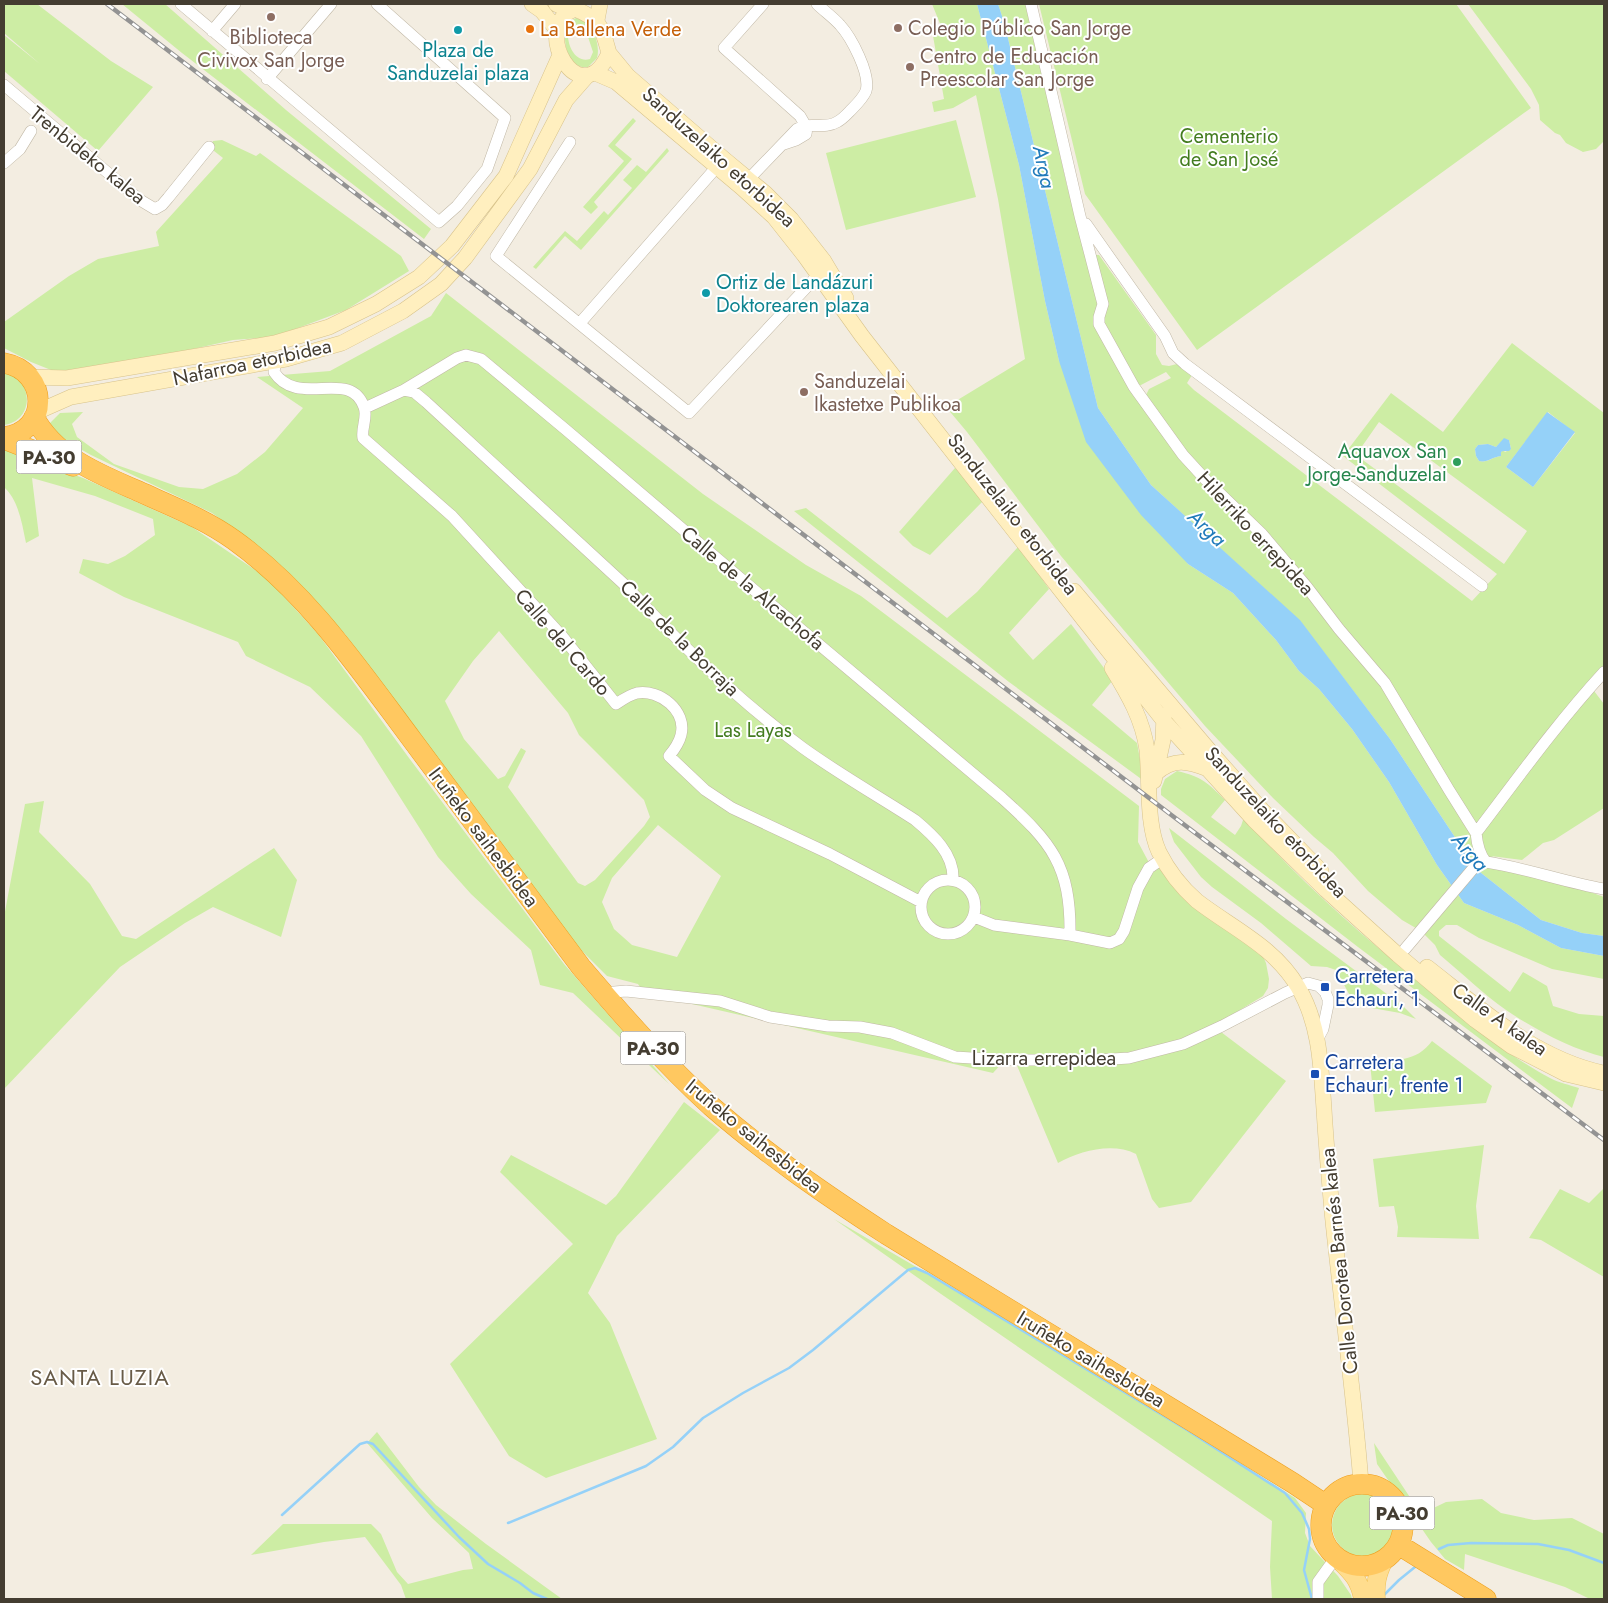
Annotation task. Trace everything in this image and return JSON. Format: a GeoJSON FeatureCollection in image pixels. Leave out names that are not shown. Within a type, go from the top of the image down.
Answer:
{"type":"FeatureCollection","features":[{"type":"Feature","properties":{"kind":"highway"},"geometry":{"type":"LineString","coordinates":[[4,362],[14,365],[30,376]]}},
{"type":"Feature","properties":{"kind":"highway","name":"PA-30"},"geometry":{"type":"LineString","coordinates":[[4,438],[27,427],[35,415],[39,400],[36,387],[30,376]]}},
{"type":"Feature","properties":{"kind":"highway","name":"Iruñeko saihesbidea"},"geometry":{"type":"LineString","coordinates":[[35,415],[40,430],[64,453],[94,472]]}},
{"type":"Feature","properties":{"kind":"highway","name":"Iruñeko saihesbidea"},"geometry":{"type":"LineString","coordinates":[[4,438],[94,472],[191,514],[232,539],[268,566],[298,596],[355,664],[581,967],[603,993],[664,1059],[711,1105],[761,1147],[822,1192],[886,1234],[1326,1505]]}},
{"type":"Feature","properties":{"kind":"highway","name":"PA-30"},"geometry":{"type":"LineString","coordinates":[[1326,1505],[1332,1496],[1352,1484],[1361,1483],[1377,1486],[1389,1493],[1398,1504],[1403,1517],[1404,1531],[1399,1545],[1393,1554],[1384,1560]]}},
{"type":"Feature","properties":{"kind":"highway"},"geometry":{"type":"LineString","coordinates":[[1326,1505],[1321,1518],[1322,1533],[1326,1546],[1336,1557],[1347,1564],[1360,1566],[1372,1565],[1384,1560]]}},
{"type":"Feature","properties":{"kind":"highway","name":"PA-30"},"geometry":{"type":"LineString","coordinates":[[1399,1545],[1486,1599]]}},
{"type":"Feature","properties":{"kind":"main road"},"geometry":{"type":"LineString","coordinates":[[532,4],[542,11],[557,30]]}},
{"type":"Feature","properties":{"kind":"main road"},"geometry":{"type":"LineString","coordinates":[[597,20],[600,4]]}},
{"type":"Feature","properties":{"kind":"main road"},"geometry":{"type":"LineString","coordinates":[[570,7],[587,13],[597,20],[605,37],[609,53],[605,63],[591,74],[579,75],[571,70],[560,55],[557,30],[570,7]]}},
{"type":"Feature","properties":{"kind":"main road","name":"Sanduzelaiko etorbidea"},"geometry":{"type":"LineString","coordinates":[[609,53],[628,76],[720,163]]}},
{"type":"Feature","properties":{"kind":"main road","name":"Nafarroa etorbidea"},"geometry":{"type":"LineString","coordinates":[[30,376],[67,378],[275,343],[329,327],[376,304],[419,277],[452,246],[506,176],[560,55]]}},
{"type":"Feature","properties":{"kind":"main road","name":"Sanduzelaiko etorbidea"},"geometry":{"type":"LineString","coordinates":[[591,74],[616,82],[791,218],[816,250],[868,330],[1089,617],[1164,721],[1254,820],[1326,890],[1402,952]]}},
{"type":"Feature","properties":{"kind":"main road","name":"Nafarroa etorbidea"},"geometry":{"type":"LineString","coordinates":[[35,415],[70,397],[276,360],[342,344],[403,311],[441,284],[465,258],[530,169],[566,100],[591,74]]}},
{"type":"Feature","properties":{"kind":"main road","name":"Sanduzelaiko etorbidea"},"geometry":{"type":"LineString","coordinates":[[745,183],[774,217],[862,336],[1089,617],[1250,797],[1402,952]]}},
{"type":"Feature","properties":{"kind":"main road"},"geometry":{"type":"LineString","coordinates":[[1089,617],[1095,644],[1129,696],[1150,749],[1153,833],[1162,858],[1180,885],[1196,900],[1256,942],[1280,964],[1298,987],[1308,1006],[1317,1040]]}},
{"type":"Feature","properties":{"kind":"main road"},"geometry":{"type":"LineString","coordinates":[[1150,749],[1164,721]]}},
{"type":"Feature","properties":{"kind":"main road"},"geometry":{"type":"LineString","coordinates":[[1156,773],[1147,735],[1155,726],[1164,721],[1179,724],[1229,780],[1250,797]]}},
{"type":"Feature","properties":{"kind":"main road"},"geometry":{"type":"LineString","coordinates":[[1150,749],[1174,762],[1194,764],[1209,770]]}},
{"type":"Feature","properties":{"kind":"main road"},"geometry":{"type":"LineString","coordinates":[[1150,789],[1156,773],[1174,762]]}},
{"type":"Feature","properties":{"kind":"main road","name":"Calle A kalea"},"geometry":{"type":"LineString","coordinates":[[1402,952],[1527,1042],[1566,1062],[1604,1073]]}},
{"type":"Feature","properties":{"kind":"main road","name":"Calle A kalea"},"geometry":{"type":"LineString","coordinates":[[1402,952],[1475,1020],[1511,1046],[1566,1074],[1604,1083]]}},
{"type":"Feature","properties":{"kind":"main road","name":"Calle Dorotea Barnés kalea"},"geometry":{"type":"LineString","coordinates":[[1317,1040],[1339,1282],[1361,1483]]}},
{"type":"Feature","properties":{"kind":"main road"},"geometry":{"type":"LineString","coordinates":[[1336,1557],[1355,1575],[1363,1599]]}},
{"type":"Feature","properties":{"kind":"main road"},"geometry":{"type":"LineString","coordinates":[[1376,1599],[1375,1586],[1384,1560]]}},
{"type":"Feature","properties":{"kind":"street"},"geometry":{"type":"LineString","coordinates":[[182,4],[438,222],[457,206],[487,169],[505,118],[377,4]]}},
{"type":"Feature","properties":{"kind":"street"},"geometry":{"type":"LineString","coordinates":[[212,31],[236,4]]}},
{"type":"Feature","properties":{"kind":"street"},"geometry":{"type":"LineString","coordinates":[[268,79],[331,4]]}},
{"type":"Feature","properties":{"kind":"street"},"geometry":{"type":"LineString","coordinates":[[745,183],[784,144],[804,136],[807,131],[805,125],[792,108],[724,48],[763,4]]}},
{"type":"Feature","properties":{"kind":"street"},"geometry":{"type":"LineString","coordinates":[[805,125],[824,126],[839,121],[864,96],[867,83],[860,59],[849,37],[840,25],[817,4]]}},
{"type":"Feature","properties":{"kind":"street","name":"Hilerriko errepidea"},"geometry":{"type":"LineString","coordinates":[[1030,4],[1080,216],[1103,304],[1099,324],[1134,387],[1183,454],[1205,479],[1262,534],[1307,587],[1339,629],[1386,683],[1476,833],[1479,861]]}},
{"type":"Feature","properties":{"kind":"street","name":"Trenbideko kalea"},"geometry":{"type":"LineString","coordinates":[[4,85],[140,200],[155,209],[162,205],[209,147]]}},
{"type":"Feature","properties":{"kind":"street","name":"Trenbideko kalea"},"geometry":{"type":"LineString","coordinates":[[4,163],[20,149],[31,131]]}},
{"type":"Feature","properties":{"kind":"street"},"geometry":{"type":"LineString","coordinates":[[570,142],[496,256],[689,413],[818,275]]}},
{"type":"Feature","properties":{"kind":"street"},"geometry":{"type":"LineString","coordinates":[[580,323],[720,163]]}},
{"type":"Feature","properties":{"kind":"street","name":"Hilerriko errepidea"},"geometry":{"type":"LineString","coordinates":[[1080,216],[1165,336],[1172,353],[1482,586]]}},
{"type":"Feature","properties":{"kind":"street","name":"Calle de la Alcachofa"},"geometry":{"type":"LineString","coordinates":[[365,408],[404,390],[457,358],[466,355],[481,359],[1031,824],[1054,855],[1065,880],[1070,902],[1070,935]]}},
{"type":"Feature","properties":{"kind":"street"},"geometry":{"type":"LineString","coordinates":[[276,360],[274,372],[279,380],[296,389],[340,388],[352,392],[365,408]]}},
{"type":"Feature","properties":{"kind":"street","name":"Calle de la Borraja"},"geometry":{"type":"LineString","coordinates":[[404,390],[414,392],[426,402],[627,587],[680,641],[771,723],[805,749],[915,820],[930,832],[947,854],[953,869],[953,879]]}},
{"type":"Feature","properties":{"kind":"street","name":"Calle del Cardo"},"geometry":{"type":"LineString","coordinates":[[365,408],[362,438],[452,516],[562,636],[616,704],[634,694],[644,692],[663,698],[675,708],[681,719],[681,735],[677,746],[669,756],[699,784],[732,808],[830,854],[921,902]]}},
{"type":"Feature","properties":{"kind":"street"},"geometry":{"type":"LineString","coordinates":[[1476,833],[1522,771],[1604,672]]}},
{"type":"Feature","properties":{"kind":"street"},"geometry":{"type":"LineString","coordinates":[[974,917],[994,925],[1070,935],[1110,943],[1119,939],[1124,931],[1141,882],[1149,868],[1162,858]]}},
{"type":"Feature","properties":{"kind":"street"},"geometry":{"type":"LineString","coordinates":[[1402,952],[1479,861],[1520,868],[1571,883],[1604,889]]}},
{"type":"Feature","properties":{"kind":"street"},"geometry":{"type":"LineString","coordinates":[[944,879],[953,879],[961,882],[972,893],[976,909],[974,917],[963,930],[947,934],[938,932],[926,923],[922,916],[921,902],[929,887],[944,879]]}},
{"type":"Feature","properties":{"kind":"street"},"geometry":{"type":"LineString","coordinates":[[1298,987],[1308,984],[1319,986],[1325,992],[1328,999],[1323,1029],[1317,1040]]}},
{"type":"Feature","properties":{"kind":"street","name":"Lizarra errepidea"},"geometry":{"type":"LineString","coordinates":[[603,993],[626,992],[720,1001],[770,1017],[828,1026],[860,1027],[892,1033],[955,1057],[1048,1061],[1129,1058],[1156,1052],[1183,1044],[1298,987]]}},
{"type":"Feature","properties":{"kind":"street"},"geometry":{"type":"LineString","coordinates":[[1318,1599],[1318,1582],[1336,1557]]}},
{"type":"Feature","properties":{"kind":"green space"},"geometry":{"type":"Polygon","coordinates":[[[4,4],[37,4],[111,61],[153,87],[98,151],[4,71],[4,35],[40,64],[4,33],[4,4]]]}},
{"type":"Feature","properties":{"kind":"green space"},"geometry":{"type":"Polygon","coordinates":[[[122,4],[165,4],[286,110],[431,229],[424,239],[182,53],[122,4]]]}},
{"type":"Feature","properties":{"kind":"green space"},"geometry":{"type":"Polygon","coordinates":[[[932,4],[977,4],[1019,165],[1045,301],[1059,361],[1188,564],[1233,593],[1276,640],[1299,671],[1319,689],[1352,729],[1389,782],[1437,865],[1464,903],[1518,925],[1561,948],[1604,956],[1604,979],[1552,969],[1479,938],[1457,925],[1446,925],[1439,931],[1439,936],[1510,992],[1523,972],[1547,986],[1553,1006],[1579,1014],[1604,1016],[1604,1057],[1553,1038],[1497,1004],[1440,955],[1435,945],[1421,931],[1402,920],[1368,891],[1333,853],[1273,798],[1205,726],[1061,556],[946,407],[1025,359],[998,199],[976,95],[953,108],[934,112],[932,102],[944,99],[932,30],[941,26],[932,4]]]}},
{"type":"Feature","properties":{"kind":"green space"},"geometry":{"type":"Polygon","coordinates":[[[998,4],[1027,4],[1067,186],[1100,304],[1095,318],[1096,323],[1123,373],[1179,451],[1186,452],[1145,397],[1149,389],[1171,378],[1166,372],[1139,386],[1112,344],[1103,325],[1102,318],[1106,305],[1094,259],[1095,255],[1099,255],[1156,335],[1156,354],[1162,365],[1177,364],[1192,375],[1187,383],[1194,390],[1472,601],[1497,574],[1343,456],[1391,393],[1443,432],[1512,343],[1604,413],[1604,672],[1591,687],[1604,704],[1604,808],[1554,840],[1543,843],[1522,860],[1491,856],[1604,897],[1604,936],[1582,933],[1541,920],[1476,869],[1390,739],[1300,621],[1151,485],[1098,408],[998,4]],[[1548,412],[1506,467],[1533,487],[1575,433],[1548,412]],[[1379,422],[1356,455],[1504,564],[1527,531],[1379,422]],[[1504,439],[1496,447],[1488,444],[1478,445],[1475,449],[1479,461],[1501,456],[1503,450],[1505,452],[1511,449],[1509,440],[1504,439]],[[1387,678],[1388,688],[1457,800],[1387,678]]]}},
{"type":"Feature","properties":{"kind":"green space","name":"Cementerio de San José"},"geometry":{"type":"Polygon","coordinates":[[[1039,4],[1456,4],[1531,108],[1197,350],[1085,194],[1039,4]]]}},
{"type":"Feature","properties":{"kind":"green space"},"geometry":{"type":"Polygon","coordinates":[[[1468,4],[1604,4],[1604,141],[1596,149],[1583,152],[1566,143],[1560,135],[1540,120],[1539,105],[1531,89],[1468,4]]]}},
{"type":"Feature","properties":{"kind":"green space"},"geometry":{"type":"Polygon","coordinates":[[[576,18],[587,23],[591,28],[598,46],[598,52],[597,58],[588,67],[575,64],[570,59],[566,46],[565,24],[576,18]],[[577,25],[569,29],[568,33],[569,44],[572,50],[579,58],[584,60],[590,59],[593,52],[585,28],[577,25]]]}},
{"type":"Feature","properties":{"kind":"green space"},"geometry":{"type":"Polygon","coordinates":[[[633,118],[636,121],[615,145],[632,159],[594,202],[598,207],[591,214],[583,207],[624,161],[608,146],[633,118]]]}},
{"type":"Feature","properties":{"kind":"green space"},"geometry":{"type":"Polygon","coordinates":[[[956,120],[976,197],[846,230],[826,153],[956,120]]]}},
{"type":"Feature","properties":{"kind":"green space"},"geometry":{"type":"Polygon","coordinates":[[[222,140],[256,156],[260,153],[401,256],[409,271],[346,310],[274,337],[233,340],[162,356],[56,372],[4,348],[4,322],[69,276],[98,259],[159,246],[156,232],[223,158],[209,147],[213,141],[222,140]]]}},
{"type":"Feature","properties":{"kind":"green space"},"geometry":{"type":"Polygon","coordinates":[[[667,148],[669,151],[581,250],[565,236],[536,269],[533,267],[565,231],[577,241],[604,211],[608,215],[632,188],[623,180],[637,165],[646,172],[667,148]]]}},
{"type":"Feature","properties":{"kind":"green space","name":"Las Layas"},"geometry":{"type":"Polygon","coordinates":[[[446,293],[703,494],[806,565],[861,596],[1139,806],[1138,842],[1154,872],[1162,859],[1197,900],[1256,942],[1266,963],[1269,979],[1268,988],[1263,996],[1215,1025],[1221,1032],[1286,1081],[1191,1202],[1159,1208],[1152,1199],[1136,1154],[1127,1150],[1107,1148],[1096,1150],[1076,1155],[1058,1163],[1015,1061],[1004,1061],[993,1073],[644,993],[638,984],[607,976],[575,944],[345,634],[263,550],[212,513],[91,455],[59,437],[49,424],[60,413],[83,412],[72,424],[77,437],[114,464],[179,487],[203,489],[237,474],[265,452],[303,408],[257,377],[330,371],[431,316],[446,293]],[[499,631],[473,661],[445,701],[464,739],[498,779],[505,776],[521,748],[526,751],[508,787],[578,883],[585,886],[595,880],[650,817],[644,800],[579,735],[568,713],[499,631]],[[658,825],[612,878],[602,902],[614,929],[632,945],[677,957],[721,876],[658,825]]]}},
{"type":"Feature","properties":{"kind":"green space"},"geometry":{"type":"Polygon","coordinates":[[[4,373],[14,376],[21,382],[27,399],[26,408],[21,416],[14,422],[4,425],[4,373]]]}},
{"type":"Feature","properties":{"kind":"green space"},"geometry":{"type":"Polygon","coordinates":[[[4,449],[83,478],[192,527],[267,578],[318,634],[564,964],[669,1084],[573,993],[540,985],[531,950],[471,894],[438,857],[361,736],[310,687],[246,656],[238,642],[124,597],[79,573],[83,559],[108,564],[125,556],[155,535],[153,519],[95,496],[32,478],[39,536],[26,543],[16,506],[4,487],[4,449]]]}},
{"type":"Feature","properties":{"kind":"green space"},"geometry":{"type":"Polygon","coordinates":[[[955,468],[985,499],[930,555],[913,546],[899,532],[955,468]]]}},
{"type":"Feature","properties":{"kind":"green space"},"geometry":{"type":"Polygon","coordinates":[[[806,508],[947,618],[977,592],[1019,546],[1049,589],[1009,633],[1033,660],[1071,624],[1113,680],[1092,705],[1137,743],[1144,781],[1009,682],[794,511],[806,508]]]}},
{"type":"Feature","properties":{"kind":"green space"},"geometry":{"type":"Polygon","coordinates":[[[1177,771],[1204,781],[1225,800],[1211,817],[1235,835],[1244,817],[1285,862],[1329,905],[1467,1022],[1533,1069],[1553,1080],[1579,1088],[1572,1108],[1358,947],[1161,795],[1165,779],[1177,771]]]}},
{"type":"Feature","properties":{"kind":"green space"},"geometry":{"type":"Polygon","coordinates":[[[44,801],[39,832],[90,884],[122,936],[136,939],[274,848],[297,880],[281,937],[213,907],[185,923],[120,967],[4,1089],[4,917],[25,804],[44,801]]]}},
{"type":"Feature","properties":{"kind":"green space"},"geometry":{"type":"Polygon","coordinates":[[[1169,828],[1286,919],[1403,1006],[1416,1019],[1400,1013],[1355,1005],[1336,970],[1327,967],[1311,966],[1261,923],[1201,877],[1174,842],[1169,828]]]}},
{"type":"Feature","properties":{"kind":"green space"},"geometry":{"type":"Polygon","coordinates":[[[1432,1041],[1492,1086],[1486,1103],[1375,1112],[1370,1063],[1412,1057],[1426,1048],[1432,1041]]]}},
{"type":"Feature","properties":{"kind":"green space"},"geometry":{"type":"Polygon","coordinates":[[[684,1102],[720,1130],[617,1236],[588,1293],[610,1323],[657,1439],[546,1478],[509,1456],[450,1364],[573,1244],[500,1172],[511,1155],[606,1205],[616,1196],[684,1102]]]}},
{"type":"Feature","properties":{"kind":"green space"},"geometry":{"type":"Polygon","coordinates":[[[1484,1145],[1476,1206],[1479,1239],[1397,1237],[1398,1227],[1394,1206],[1379,1207],[1373,1159],[1484,1145]]]}},
{"type":"Feature","properties":{"kind":"green space"},"geometry":{"type":"Polygon","coordinates":[[[1604,1188],[1604,1277],[1541,1240],[1529,1238],[1560,1189],[1589,1203],[1604,1188]]]}},
{"type":"Feature","properties":{"kind":"green space"},"geometry":{"type":"Polygon","coordinates":[[[834,1219],[1057,1349],[1295,1498],[1306,1513],[1305,1533],[1310,1546],[1338,1576],[1352,1599],[1272,1599],[1270,1567],[1272,1521],[834,1219]]]}},
{"type":"Feature","properties":{"kind":"green space"},"geometry":{"type":"Polygon","coordinates":[[[377,1432],[419,1487],[436,1505],[562,1599],[406,1599],[401,1585],[365,1537],[251,1555],[283,1524],[371,1524],[381,1534],[397,1572],[408,1584],[473,1569],[469,1553],[432,1518],[367,1443],[377,1432]]]}},
{"type":"Feature","properties":{"kind":"green space"},"geometry":{"type":"Polygon","coordinates":[[[1374,1443],[1421,1514],[1446,1502],[1482,1499],[1501,1513],[1534,1520],[1572,1518],[1604,1534],[1604,1599],[1590,1599],[1565,1587],[1465,1554],[1464,1570],[1445,1559],[1377,1464],[1374,1443]]]}},
{"type":"Feature","properties":{"kind":"green space"},"geometry":{"type":"Polygon","coordinates":[[[1357,1494],[1369,1494],[1385,1503],[1392,1513],[1394,1525],[1392,1537],[1385,1547],[1369,1556],[1357,1556],[1346,1551],[1337,1542],[1332,1531],[1332,1519],[1337,1508],[1346,1499],[1357,1494]]]}},
{"type":"Feature","properties":{"kind":"water"},"geometry":{"type":"Polygon","coordinates":[[[977,4],[998,4],[1004,22],[1098,408],[1151,485],[1300,620],[1390,739],[1476,869],[1541,920],[1582,933],[1604,936],[1604,956],[1561,948],[1518,925],[1464,903],[1437,865],[1389,782],[1352,729],[1319,689],[1299,671],[1276,640],[1233,593],[1188,564],[1141,515],[1086,442],[1059,361],[1045,301],[1019,165],[977,4]]]}},
{"type":"Feature","properties":{"kind":"water"},"geometry":{"type":"Polygon","coordinates":[[[1547,412],[1575,432],[1533,487],[1506,467],[1547,412]]]}},
{"type":"Feature","properties":{"kind":"water"},"geometry":{"type":"Polygon","coordinates":[[[1504,438],[1509,440],[1511,449],[1509,451],[1501,452],[1501,456],[1479,461],[1475,449],[1478,445],[1488,444],[1496,447],[1504,438]]]}},
{"type":"Feature","properties":{"kind":"waterway"},"geometry":{"type":"LineString","coordinates":[[508,1523],[646,1466],[673,1447],[703,1418],[743,1393],[789,1368],[908,1270],[915,1268],[927,1273],[1187,1430],[1285,1493],[1302,1513],[1309,1529],[1310,1539],[1304,1570],[1312,1599]]}},
{"type":"Feature","properties":{"kind":"waterway"},"geometry":{"type":"LineString","coordinates":[[282,1515],[360,1444],[367,1442],[373,1444],[459,1537],[488,1564],[533,1593],[547,1599]]}},
{"type":"Feature","properties":{"kind":"waterway"},"geometry":{"type":"LineString","coordinates":[[1439,1549],[1448,1545],[1471,1543],[1538,1544],[1569,1550],[1604,1563]]}},
{"type":"Feature","properties":{"kind":"waterway"},"geometry":{"type":"LineString","coordinates":[[1384,1595],[1415,1567]]}},
{"type":"Feature","properties":{"kind":"railway"},"geometry":{"type":"LineString","coordinates":[[107,4],[1174,817],[1604,1140]]}},
{"type":"Feature","properties":{"kind":"place","name":"Biblioteca Civivox San Jorge"},"geometry":{"type":"Point","coordinates":[271,17]}},
{"type":"Feature","properties":{"kind":"place","name":"Colegio Público San Jorge"},"geometry":{"type":"Point","coordinates":[898,28]}},
{"type":"Feature","properties":{"kind":"place","name":"La Ballena Verde"},"geometry":{"type":"Point","coordinates":[530,29]}},
{"type":"Feature","properties":{"kind":"place","name":"Plaza de Sanduzelai plaza"},"geometry":{"type":"Point","coordinates":[458,30]}},
{"type":"Feature","properties":{"kind":"place","name":"Centro de Educación Preescolar San Jorge"},"geometry":{"type":"Point","coordinates":[910,67]}},
{"type":"Feature","properties":{"kind":"place","name":"Ortiz de Landázuri Doktorearen plaza"},"geometry":{"type":"Point","coordinates":[706,293]}},
{"type":"Feature","properties":{"kind":"place","name":"Sanduzelai Ikastetxe Publikoa"},"geometry":{"type":"Point","coordinates":[804,392]}},
{"type":"Feature","properties":{"kind":"place","name":"Aquavox San Jorge-Sanduzelai"},"geometry":{"type":"Point","coordinates":[1457,462]}},
{"type":"Feature","properties":{"kind":"place","name":"Carretera Echauri, 1"},"geometry":{"type":"Point","coordinates":[1325,987]}},
{"type":"Feature","properties":{"kind":"place","name":"Carretera Echauri, frente 1"},"geometry":{"type":"Point","coordinates":[1315,1074]}},
{"type":"Feature","properties":{"kind":"district","name":"SANTA LUZIA"},"geometry":{"type":"Point","coordinates":[100,1377]}},
{"type":"Feature","properties":{"kind":"water label","name":"Arga"},"geometry":{"type":"Point","coordinates":[1044,167]}},
{"type":"Feature","properties":{"kind":"water label","name":"Arga"},"geometry":{"type":"Point","coordinates":[1207,528]}},
{"type":"Feature","properties":{"kind":"water label","name":"Arga"},"geometry":{"type":"Point","coordinates":[1470,852]}}]}
